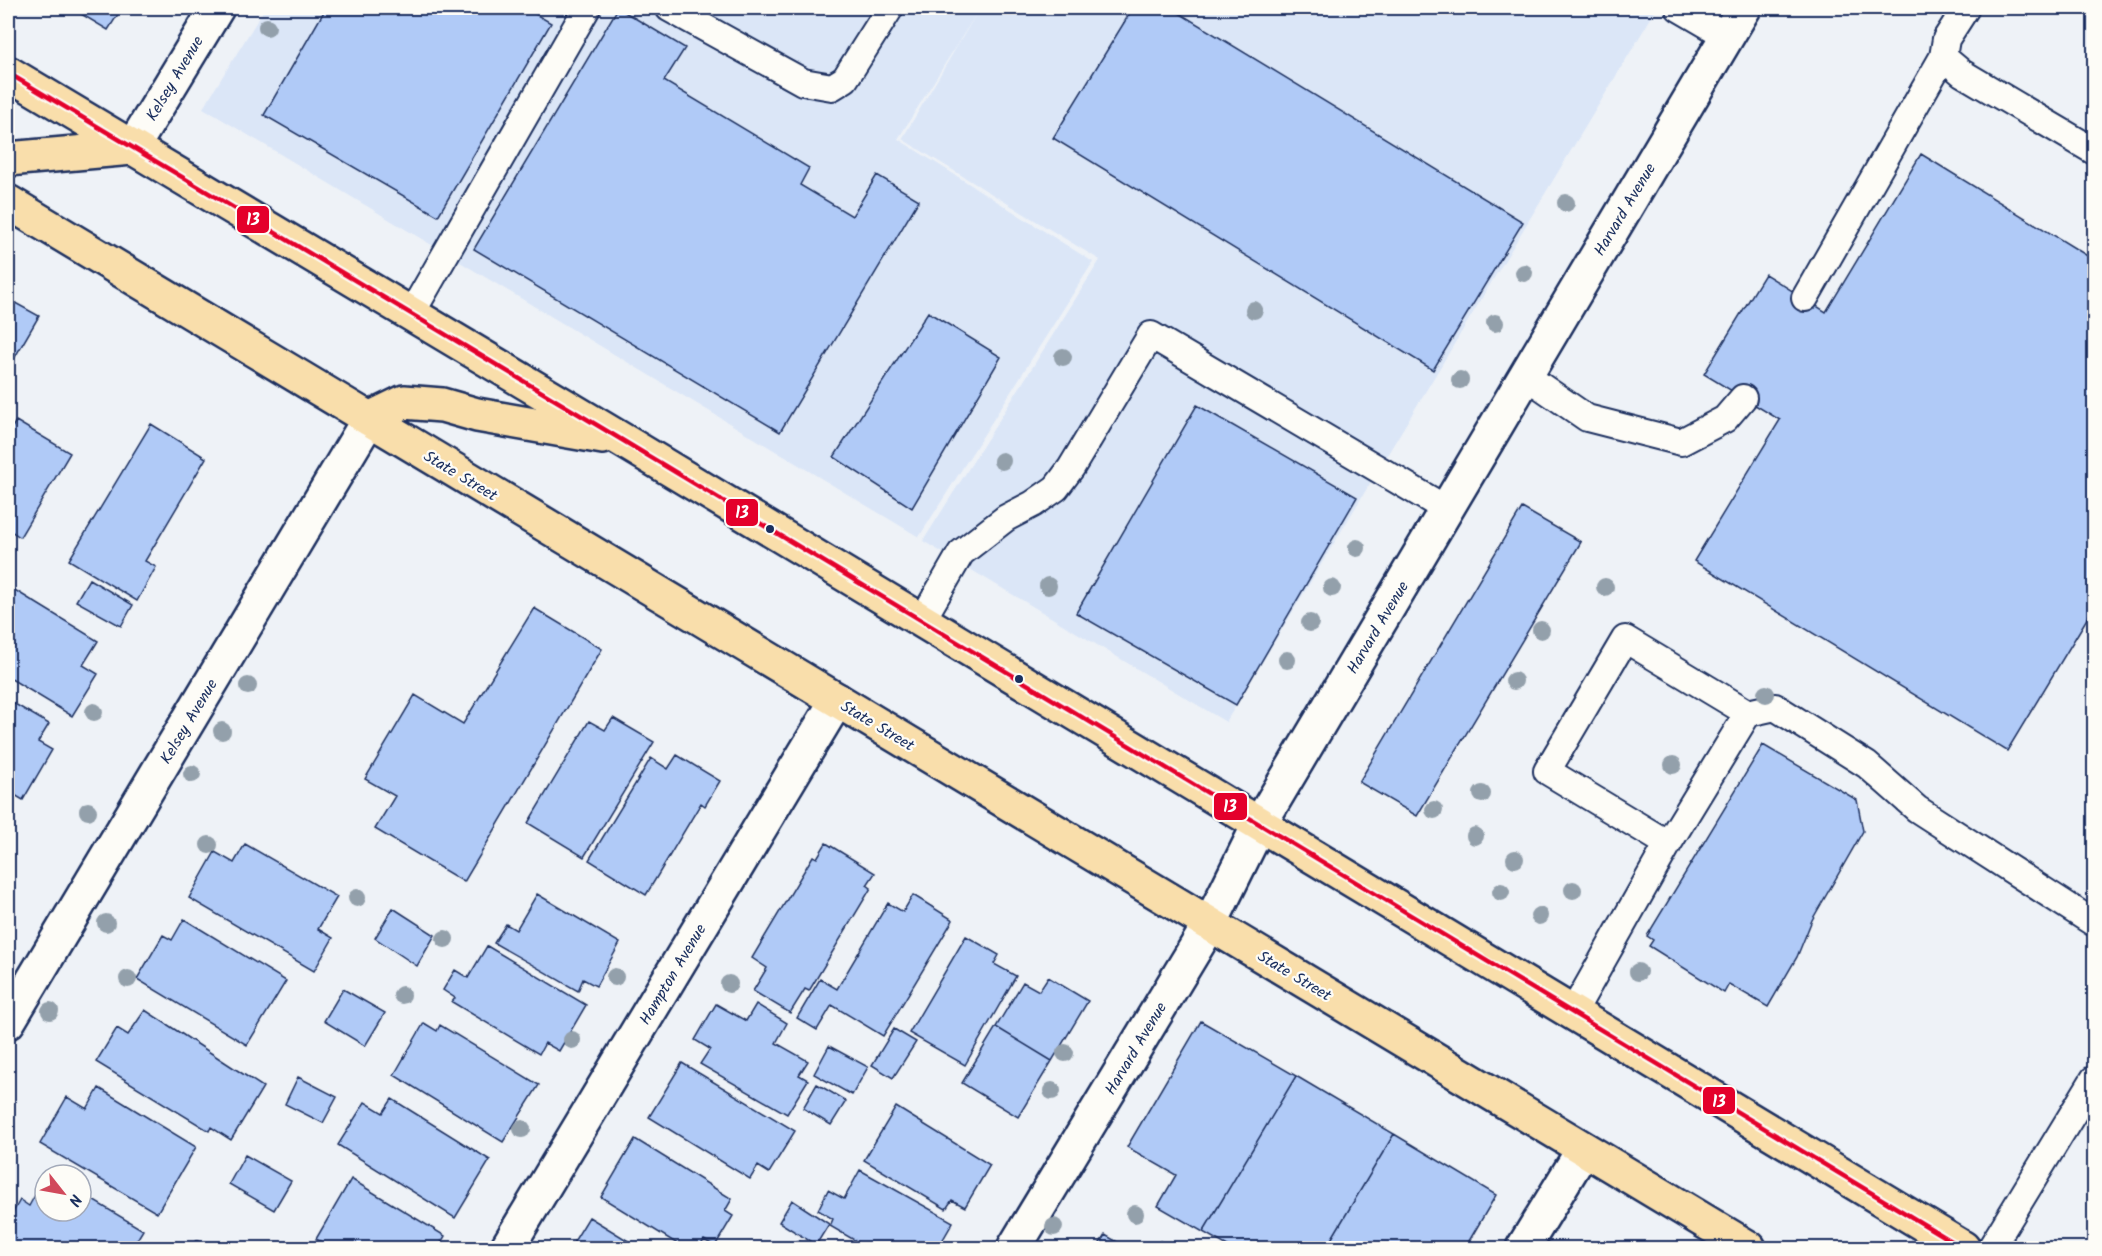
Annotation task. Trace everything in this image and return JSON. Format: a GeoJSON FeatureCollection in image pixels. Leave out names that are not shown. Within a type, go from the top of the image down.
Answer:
{"type":"FeatureCollection","features":[{"type":"Feature","properties":{"kind":"main road"},"geometry":{"type":"LineString","coordinates":[[8,73],[1963,1248]]}},
{"type":"Feature","properties":{"kind":"main road"},"geometry":{"type":"LineString","coordinates":[[8,159],[132,148]]}},
{"type":"Feature","properties":{"kind":"main road","name":"State Street"},"geometry":{"type":"LineString","coordinates":[[8,202],[1749,1248]]}},
{"type":"Feature","properties":{"kind":"main road"},"geometry":{"type":"LineString","coordinates":[[369,419],[404,402],[442,405],[477,416],[622,441]]}},
{"type":"Feature","properties":{"kind":"street","name":"Kelsey Avenue"},"geometry":{"type":"LineString","coordinates":[[132,148],[216,8]]}},
{"type":"Feature","properties":{"kind":"street","name":"Harvard Avenue"},"geometry":{"type":"LineString","coordinates":[[1014,1248],[1210,924],[1259,825],[1744,8]]}},
{"type":"Feature","properties":{"kind":"street","name":"Kelsey Avenue"},"geometry":{"type":"LineString","coordinates":[[8,1022],[369,419]]}},
{"type":"Feature","properties":{"kind":"street","name":"Hampton Avenue"},"geometry":{"type":"LineString","coordinates":[[507,1248],[837,700]]}},
{"type":"Feature","properties":{"kind":"street"},"geometry":{"type":"LineString","coordinates":[[1523,1248],[1583,1150]]}},
{"type":"Feature","properties":{"kind":"lane"},"geometry":{"type":"LineString","coordinates":[[411,314],[587,8]]}},
{"type":"Feature","properties":{"kind":"lane"},"geometry":{"type":"LineString","coordinates":[[669,8],[803,82],[832,87],[845,79],[890,8]]}},
{"type":"Feature","properties":{"kind":"lane"},"geometry":{"type":"LineString","coordinates":[[1679,8],[1727,36]]}},
{"type":"Feature","properties":{"kind":"lane"},"geometry":{"type":"LineString","coordinates":[[1805,298],[1943,57],[1946,39],[1966,8]]}},
{"type":"Feature","properties":{"kind":"lane"},"geometry":{"type":"LineString","coordinates":[[1943,57],[1962,73],[2094,151]]}},
{"type":"Feature","properties":{"kind":"lane"},"geometry":{"type":"LineString","coordinates":[[921,622],[961,554],[1006,518],[1034,504],[1056,488],[1071,468],[1151,335],[1446,509]]}},
{"type":"Feature","properties":{"kind":"lane"},"geometry":{"type":"LineString","coordinates":[[1526,376],[1587,418],[1681,442],[1725,419],[1743,398]]}},
{"type":"Feature","properties":{"kind":"lane"},"geometry":{"type":"LineString","coordinates":[[1668,844],[1547,771],[1625,639],[1748,713],[1775,707],[1867,765],[1917,808],[2094,923]]}},
{"type":"Feature","properties":{"kind":"lane"},"geometry":{"type":"LineString","coordinates":[[1572,1014],[1668,844],[1748,713]]}},
{"type":"Feature","properties":{"kind":"lane"},"geometry":{"type":"LineString","coordinates":[[1991,1248],[2094,1079]]}},
{"type":"Feature","properties":{"kind":"shaded area"},"geometry":{"type":"Polygon","coordinates":[[[265,8],[1657,8],[1226,722],[923,541],[1100,260],[902,139],[978,11],[898,139],[1093,262],[919,537],[203,108],[265,8]]]}},
{"type":"Feature","properties":{"kind":"building"},"geometry":{"type":"Polygon","coordinates":[[[71,8],[122,8],[108,30],[71,8]]]}},
{"type":"Feature","properties":{"kind":"building"},"geometry":{"type":"Polygon","coordinates":[[[326,8],[525,8],[551,23],[438,216],[264,115],[326,8]]]}},
{"type":"Feature","properties":{"kind":"building"},"geometry":{"type":"Polygon","coordinates":[[[618,8],[685,48],[664,81],[809,168],[800,185],[852,216],[877,175],[919,200],[780,432],[474,249],[618,8]]]}},
{"type":"Feature","properties":{"kind":"building"},"geometry":{"type":"Polygon","coordinates":[[[1133,8],[1171,8],[1523,222],[1433,370],[1053,138],[1133,8]]]}},
{"type":"Feature","properties":{"kind":"building"},"geometry":{"type":"Polygon","coordinates":[[[1921,154],[2094,260],[2094,607],[2007,751],[1694,561],[1780,420],[1704,374],[1765,274],[1826,312],[1921,154]]]}},
{"type":"Feature","properties":{"kind":"building"},"geometry":{"type":"Polygon","coordinates":[[[8,299],[39,316],[8,369],[8,299]]]}},
{"type":"Feature","properties":{"kind":"building"},"geometry":{"type":"Polygon","coordinates":[[[928,312],[1001,357],[912,508],[834,457],[928,312]]]}},
{"type":"Feature","properties":{"kind":"building"},"geometry":{"type":"Polygon","coordinates":[[[1197,405],[1357,497],[1236,705],[1076,613],[1197,405]]]}},
{"type":"Feature","properties":{"kind":"building"},"geometry":{"type":"Polygon","coordinates":[[[16,421],[70,453],[20,537],[8,529],[8,434],[16,421]]]}},
{"type":"Feature","properties":{"kind":"building"},"geometry":{"type":"Polygon","coordinates":[[[151,424],[206,458],[145,561],[156,567],[137,601],[69,560],[151,424]]]}},
{"type":"Feature","properties":{"kind":"building"},"geometry":{"type":"Polygon","coordinates":[[[1522,508],[1581,542],[1417,816],[1359,782],[1522,508]]]}},
{"type":"Feature","properties":{"kind":"building"},"geometry":{"type":"Polygon","coordinates":[[[89,579],[133,605],[121,626],[76,601],[89,579]]]}},
{"type":"Feature","properties":{"kind":"building"},"geometry":{"type":"Polygon","coordinates":[[[13,589],[98,641],[83,665],[98,674],[72,716],[8,677],[8,596],[13,589]]]}},
{"type":"Feature","properties":{"kind":"building"},"geometry":{"type":"Polygon","coordinates":[[[534,608],[602,649],[464,882],[375,829],[395,796],[365,779],[415,695],[463,724],[534,608]]]}},
{"type":"Feature","properties":{"kind":"building"},"geometry":{"type":"Polygon","coordinates":[[[8,700],[49,724],[38,742],[52,750],[23,800],[8,791],[8,700]]]}},
{"type":"Feature","properties":{"kind":"building"},"geometry":{"type":"Polygon","coordinates":[[[613,718],[654,742],[584,857],[528,823],[589,721],[605,730],[613,718]]]}},
{"type":"Feature","properties":{"kind":"building"},"geometry":{"type":"Polygon","coordinates":[[[1763,745],[1857,800],[1863,831],[1812,920],[1797,957],[1768,1007],[1729,984],[1724,993],[1649,946],[1653,940],[1647,936],[1763,745]]]}},
{"type":"Feature","properties":{"kind":"building"},"geometry":{"type":"Polygon","coordinates":[[[677,755],[720,781],[705,806],[701,803],[646,895],[589,860],[651,758],[668,769],[677,755]]]}},
{"type":"Feature","properties":{"kind":"building"},"geometry":{"type":"Polygon","coordinates":[[[826,843],[875,873],[867,885],[871,888],[809,991],[805,989],[790,1013],[753,991],[767,968],[752,958],[813,856],[817,858],[826,843]]]}},
{"type":"Feature","properties":{"kind":"building"},"geometry":{"type":"Polygon","coordinates":[[[245,844],[337,897],[318,929],[333,938],[314,971],[189,898],[215,852],[234,863],[245,844]]]}},
{"type":"Feature","properties":{"kind":"building"},"geometry":{"type":"Polygon","coordinates":[[[537,894],[620,943],[596,986],[583,979],[578,991],[494,943],[506,924],[516,930],[537,894]]]}},
{"type":"Feature","properties":{"kind":"building"},"geometry":{"type":"Polygon","coordinates":[[[913,895],[953,920],[883,1036],[832,1005],[817,1030],[797,1018],[820,979],[837,989],[888,903],[903,912],[913,895]]]}},
{"type":"Feature","properties":{"kind":"building"},"geometry":{"type":"Polygon","coordinates":[[[393,908],[435,935],[417,966],[375,938],[393,908]]]}},
{"type":"Feature","properties":{"kind":"building"},"geometry":{"type":"Polygon","coordinates":[[[184,919],[286,981],[247,1045],[137,979],[163,935],[172,940],[184,919]]]}},
{"type":"Feature","properties":{"kind":"building"},"geometry":{"type":"Polygon","coordinates":[[[966,936],[999,955],[994,964],[1016,976],[965,1065],[909,1033],[966,936]]]}},
{"type":"Feature","properties":{"kind":"building"},"geometry":{"type":"Polygon","coordinates":[[[487,946],[586,1005],[559,1051],[545,1043],[539,1054],[452,1002],[455,998],[443,990],[455,970],[468,978],[487,946]]]}},
{"type":"Feature","properties":{"kind":"building"},"geometry":{"type":"Polygon","coordinates":[[[1048,977],[1088,1001],[1052,1061],[996,1027],[1023,982],[1039,991],[1048,977]]]}},
{"type":"Feature","properties":{"kind":"building"},"geometry":{"type":"Polygon","coordinates":[[[343,989],[385,1013],[365,1046],[324,1021],[343,989]]]}},
{"type":"Feature","properties":{"kind":"building"},"geometry":{"type":"Polygon","coordinates":[[[716,1004],[746,1021],[756,1004],[787,1023],[776,1043],[808,1061],[799,1075],[808,1080],[787,1114],[700,1064],[710,1049],[695,1040],[716,1004]]]}},
{"type":"Feature","properties":{"kind":"building"},"geometry":{"type":"Polygon","coordinates":[[[145,1010],[263,1087],[231,1140],[211,1127],[209,1131],[96,1062],[117,1028],[128,1035],[145,1010]]]}},
{"type":"Feature","properties":{"kind":"building"},"geometry":{"type":"Polygon","coordinates":[[[1201,1021],[1296,1076],[1203,1232],[1158,1206],[1176,1175],[1127,1147],[1201,1021]]]}},
{"type":"Feature","properties":{"kind":"building"},"geometry":{"type":"Polygon","coordinates":[[[424,1023],[437,1031],[440,1025],[539,1085],[503,1142],[394,1075],[424,1023]]]}},
{"type":"Feature","properties":{"kind":"building"},"geometry":{"type":"Polygon","coordinates":[[[996,1027],[1052,1061],[1018,1117],[962,1083],[996,1027]]]}},
{"type":"Feature","properties":{"kind":"building"},"geometry":{"type":"Polygon","coordinates":[[[894,1029],[916,1042],[893,1078],[872,1065],[894,1029]]]}},
{"type":"Feature","properties":{"kind":"building"},"geometry":{"type":"Polygon","coordinates":[[[829,1046],[868,1067],[852,1095],[814,1074],[829,1046]]]}},
{"type":"Feature","properties":{"kind":"building"},"geometry":{"type":"Polygon","coordinates":[[[682,1063],[795,1131],[769,1173],[758,1166],[750,1179],[649,1117],[682,1063]]]}},
{"type":"Feature","properties":{"kind":"building"},"geometry":{"type":"Polygon","coordinates":[[[1296,1076],[1394,1134],[1326,1248],[1231,1248],[1203,1232],[1296,1076]]]}},
{"type":"Feature","properties":{"kind":"building"},"geometry":{"type":"Polygon","coordinates":[[[298,1077],[337,1097],[323,1123],[285,1104],[298,1077]]]}},
{"type":"Feature","properties":{"kind":"building"},"geometry":{"type":"Polygon","coordinates":[[[817,1084],[846,1101],[831,1125],[803,1108],[817,1084]]]}},
{"type":"Feature","properties":{"kind":"building"},"geometry":{"type":"Polygon","coordinates":[[[99,1088],[196,1147],[157,1213],[93,1175],[93,1163],[72,1163],[40,1144],[67,1097],[87,1109],[99,1088]]]}},
{"type":"Feature","properties":{"kind":"building"},"geometry":{"type":"Polygon","coordinates":[[[392,1099],[490,1160],[455,1218],[338,1145],[365,1102],[383,1113],[392,1099]]]}},
{"type":"Feature","properties":{"kind":"building"},"geometry":{"type":"Polygon","coordinates":[[[896,1107],[990,1165],[965,1207],[952,1200],[946,1209],[864,1160],[896,1107]]]}},
{"type":"Feature","properties":{"kind":"building"},"geometry":{"type":"Polygon","coordinates":[[[1394,1134],[1496,1195],[1465,1248],[1326,1248],[1394,1134]]]}},
{"type":"Feature","properties":{"kind":"building"},"geometry":{"type":"Polygon","coordinates":[[[635,1139],[732,1199],[725,1211],[733,1216],[715,1246],[704,1240],[699,1248],[684,1248],[601,1197],[635,1139]]]}},
{"type":"Feature","properties":{"kind":"building"},"geometry":{"type":"Polygon","coordinates":[[[245,1155],[291,1181],[274,1210],[229,1184],[245,1155]]]}},
{"type":"Feature","properties":{"kind":"building"},"geometry":{"type":"Polygon","coordinates":[[[860,1170],[953,1222],[938,1248],[868,1248],[830,1226],[833,1219],[818,1210],[828,1190],[844,1199],[860,1170]]]}},
{"type":"Feature","properties":{"kind":"building"},"geometry":{"type":"Polygon","coordinates":[[[351,1179],[445,1236],[438,1248],[333,1248],[316,1239],[351,1179]]]}},
{"type":"Feature","properties":{"kind":"building"},"geometry":{"type":"Polygon","coordinates":[[[33,1199],[33,1223],[93,1223],[93,1200],[143,1230],[132,1248],[20,1248],[8,1241],[8,1221],[20,1200],[29,1206],[33,1199]]]}},
{"type":"Feature","properties":{"kind":"building"},"geometry":{"type":"Polygon","coordinates":[[[792,1200],[829,1224],[816,1245],[779,1222],[792,1200]]]}},
{"type":"Feature","properties":{"kind":"building"},"geometry":{"type":"Polygon","coordinates":[[[589,1217],[640,1248],[570,1248],[589,1217]]]}},
{"type":"Feature","properties":{"kind":"building"},"geometry":{"type":"Polygon","coordinates":[[[1105,1235],[1128,1248],[1097,1248],[1105,1235]]]}},
{"type":"Feature","properties":{"kind":"building"},"geometry":{"type":"Polygon","coordinates":[[[196,1240],[211,1248],[191,1248],[196,1240]]]}},
{"type":"Feature","properties":{"kind":"building"},"geometry":{"type":"Polygon","coordinates":[[[797,1241],[811,1248],[793,1248],[797,1241]]]}},
{"type":"Feature","properties":{"kind":"building"},"geometry":{"type":"Polygon","coordinates":[[[1160,1241],[1172,1248],[1156,1248],[1160,1241]]]}},
{"type":"Feature","properties":{"kind":"transit line","name":"13"},"geometry":{"type":"LineString","coordinates":[[8,73],[1963,1248]]}}]}
